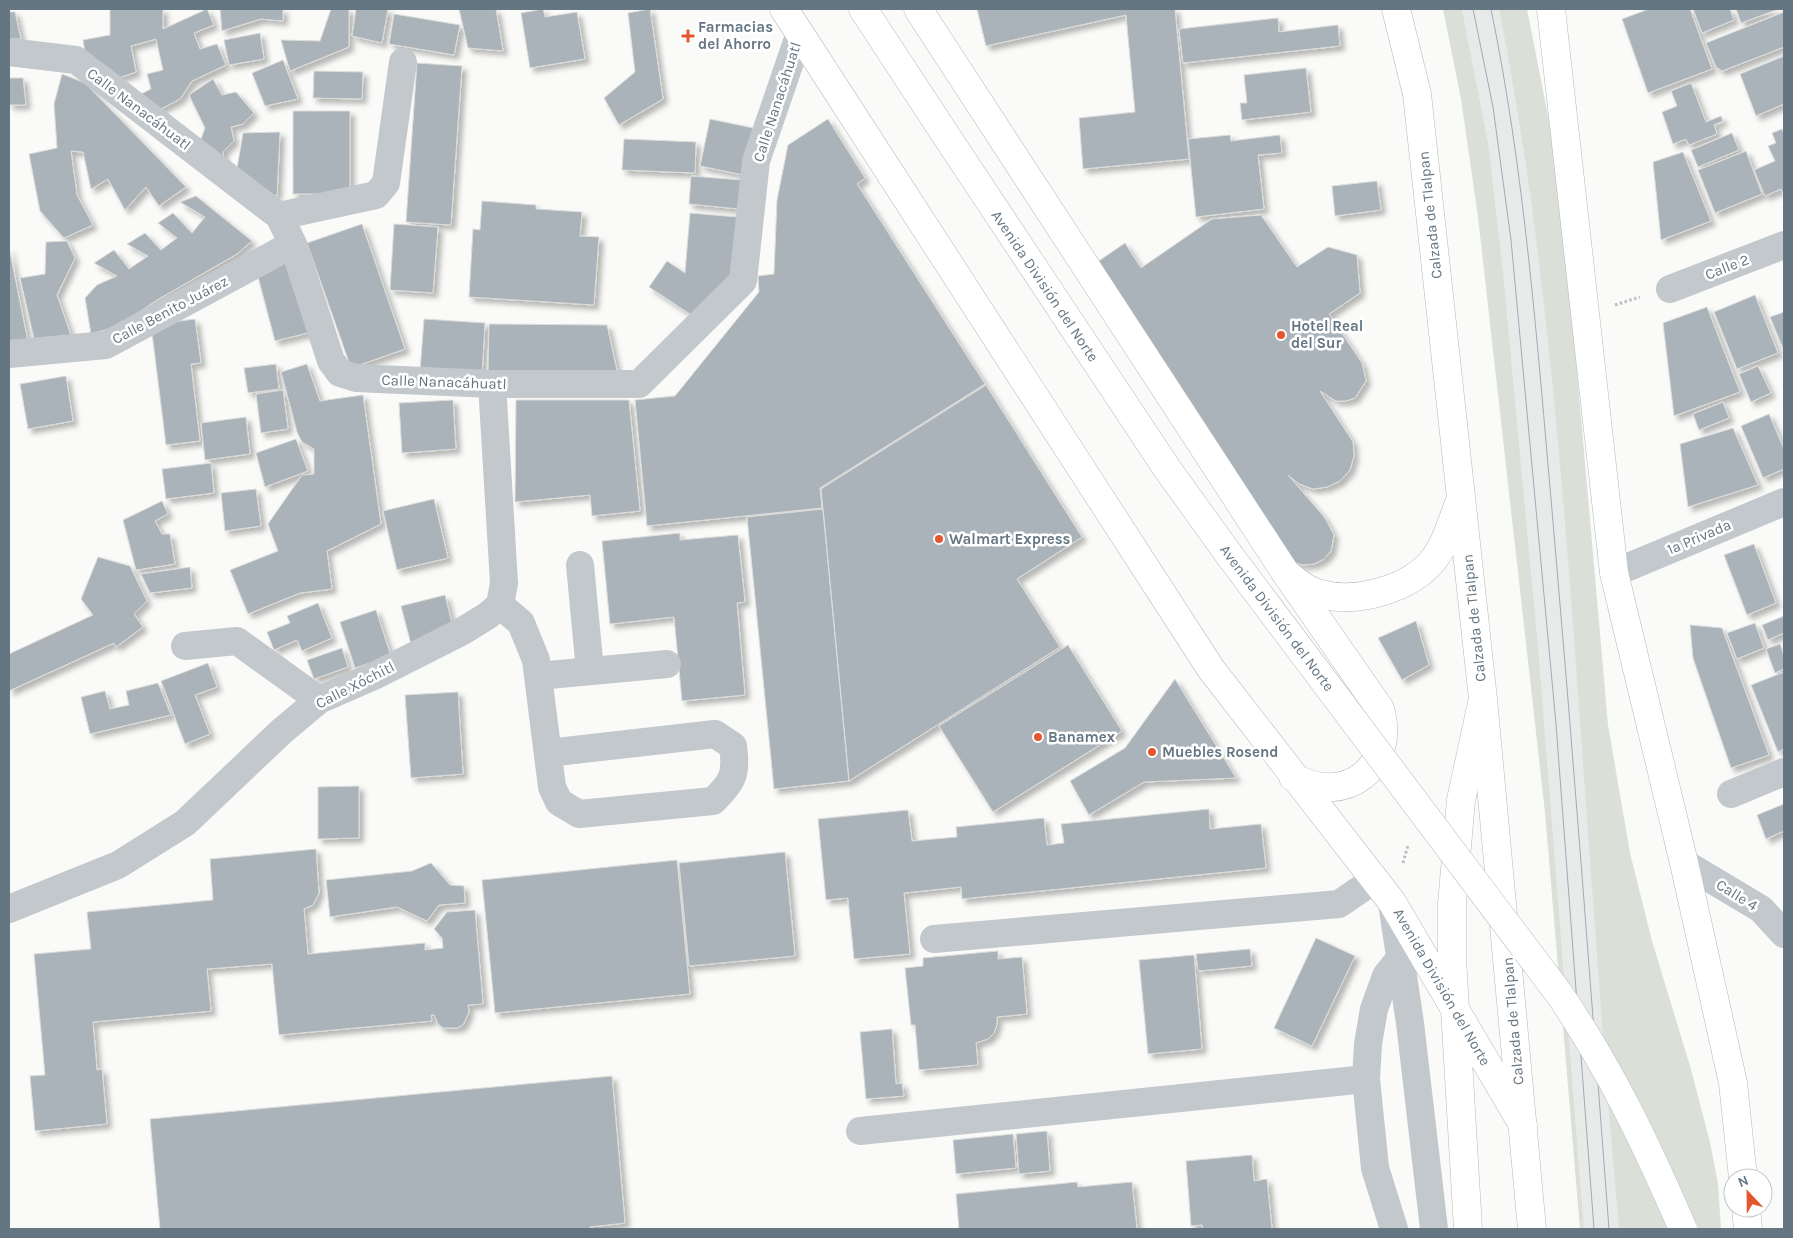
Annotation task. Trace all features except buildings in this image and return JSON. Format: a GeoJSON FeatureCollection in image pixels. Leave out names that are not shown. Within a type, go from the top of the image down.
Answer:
{"type":"FeatureCollection","features":[{"type":"Feature","properties":{"kind":"main road","name":"Avenida División del Norte"},"geometry":{"type":"LineString","coordinates":[[784,9],[1211,669],[1392,902],[1522,1125]]}},
{"type":"Feature","properties":{"kind":"main road","name":"Avenida División del Norte"},"geometry":{"type":"LineString","coordinates":[[863,9],[1168,470],[1560,995],[1590,1040],[1628,1106],[1683,1229]]}},
{"type":"Feature","properties":{"kind":"main road"},"geometry":{"type":"LineString","coordinates":[[918,9],[1285,572],[1380,709],[1384,723],[1381,750],[1375,763],[1366,774],[1338,787],[1321,788],[1306,784],[1293,776]]}},
{"type":"Feature","properties":{"kind":"main road","name":"Calzada de Tlalpan"},"geometry":{"type":"LineString","coordinates":[[1396,9],[1417,94],[1482,699],[1532,1229]]}},
{"type":"Feature","properties":{"kind":"main road"},"geometry":{"type":"LineString","coordinates":[[1552,9],[1614,573],[1684,863],[1733,1083],[1742,1168]]}},
{"type":"Feature","properties":{"kind":"main road"},"geometry":{"type":"LineString","coordinates":[[1285,572],[1307,589],[1336,597],[1352,597],[1406,581],[1433,560],[1442,547],[1461,497]]}},
{"type":"Feature","properties":{"kind":"main road"},"geometry":{"type":"LineString","coordinates":[[1466,1217],[1455,1012],[1452,904],[1455,851],[1470,749],[1482,699]]}},
{"type":"Feature","properties":{"kind":"street","name":"Calle Nanacáhuatl"},"geometry":{"type":"LineString","coordinates":[[9,52],[76,60],[279,216],[293,244],[331,361],[340,373],[356,378],[492,384],[639,384],[743,281],[756,161],[800,33]]}},
{"type":"Feature","properties":{"kind":"street"},"geometry":{"type":"LineString","coordinates":[[279,216],[376,195],[386,183],[403,62]]}},
{"type":"Feature","properties":{"kind":"street","name":"Calle Benito Juárez"},"geometry":{"type":"LineString","coordinates":[[9,354],[106,345],[293,244]]}},
{"type":"Feature","properties":{"kind":"street","name":"Calle 2"},"geometry":{"type":"LineString","coordinates":[[1659,292],[1784,245]]}},
{"type":"Feature","properties":{"kind":"street"},"geometry":{"type":"LineString","coordinates":[[492,384],[504,583],[500,605],[521,623],[536,660],[552,787],[560,802],[578,814],[713,801],[728,787],[736,768],[733,746],[715,734],[548,753]]}},
{"type":"Feature","properties":{"kind":"street","name":"1ª Privada"},"geometry":{"type":"LineString","coordinates":[[1614,573],[1784,502]]}},
{"type":"Feature","properties":{"kind":"street"},"geometry":{"type":"LineString","coordinates":[[580,566],[590,671]]}},
{"type":"Feature","properties":{"kind":"street","name":"Calle Xóchitl"},"geometry":{"type":"LineString","coordinates":[[9,909],[118,865],[184,823],[282,731],[319,700],[461,632],[487,616],[500,605]]}},
{"type":"Feature","properties":{"kind":"street"},"geometry":{"type":"LineString","coordinates":[[184,646],[238,641],[319,700]]}},
{"type":"Feature","properties":{"kind":"street"},"geometry":{"type":"LineString","coordinates":[[538,676],[667,664]]}},
{"type":"Feature","properties":{"kind":"street"},"geometry":{"type":"LineString","coordinates":[[1731,794],[1784,772]]}},
{"type":"Feature","properties":{"kind":"street","name":"Calle 4"},"geometry":{"type":"LineString","coordinates":[[1684,863],[1761,909],[1784,934]]}},
{"type":"Feature","properties":{"kind":"street"},"geometry":{"type":"LineString","coordinates":[[934,939],[1339,904],[1374,880]]}},
{"type":"Feature","properties":{"kind":"street"},"geometry":{"type":"LineString","coordinates":[[1392,902],[1401,958],[1434,1229]]}},
{"type":"Feature","properties":{"kind":"street"},"geometry":{"type":"LineString","coordinates":[[1394,1229],[1375,1168],[1366,1080],[1368,1044],[1374,1009],[1386,976],[1401,958]]}},
{"type":"Feature","properties":{"kind":"street"},"geometry":{"type":"LineString","coordinates":[[860,1131],[1366,1080]]}},
{"type":"Feature","properties":{"kind":"path"},"geometry":{"type":"LineString","coordinates":[[1585,313],[1659,292]]}},
{"type":"Feature","properties":{"kind":"shaded area"},"geometry":{"type":"Polygon","coordinates":[[[1443,9],[1462,9],[1488,142],[1503,270],[1539,657],[1584,1229],[1580,1229],[1545,812],[1478,217],[1461,99],[1443,9]]]}},
{"type":"Feature","properties":{"kind":"shaded area"},"geometry":{"type":"Polygon","coordinates":[[[1462,9],[1499,9],[1516,96],[1545,301],[1563,486],[1619,1229],[1584,1229],[1539,657],[1503,270],[1488,142],[1462,9]]]}},
{"type":"Feature","properties":{"kind":"shaded area"},"geometry":{"type":"Polygon","coordinates":[[[1499,9],[1527,9],[1549,121],[1563,212],[1608,725],[1630,853],[1652,941],[1690,1066],[1710,1142],[1718,1184],[1721,1229],[1619,1229],[1555,409],[1547,329],[1526,169],[1499,9]]]}},
{"type":"Feature","properties":{"kind":"tram line"},"geometry":{"type":"LineString","coordinates":[[1473,9],[1493,107],[1511,240],[1556,724],[1594,1229]]}},
{"type":"Feature","properties":{"kind":"tram line"},"geometry":{"type":"LineString","coordinates":[[1491,9],[1513,133],[1529,258],[1567,690],[1609,1229]]}},
{"type":"Feature","properties":{"kind":"place","name":"Farmacias del Ahorro"},"geometry":{"type":"Point","coordinates":[688,36]}},
{"type":"Feature","properties":{"kind":"place","name":"Hotel Real del Sur"},"geometry":{"type":"Point","coordinates":[1281,335]}},
{"type":"Feature","properties":{"kind":"place","name":"Walmart Express"},"geometry":{"type":"Point","coordinates":[939,539]}},
{"type":"Feature","properties":{"kind":"place","name":"Banamex"},"geometry":{"type":"Point","coordinates":[1038,737]}},
{"type":"Feature","properties":{"kind":"place","name":"Muebles Rosend"},"geometry":{"type":"Point","coordinates":[1152,752]}}]}
